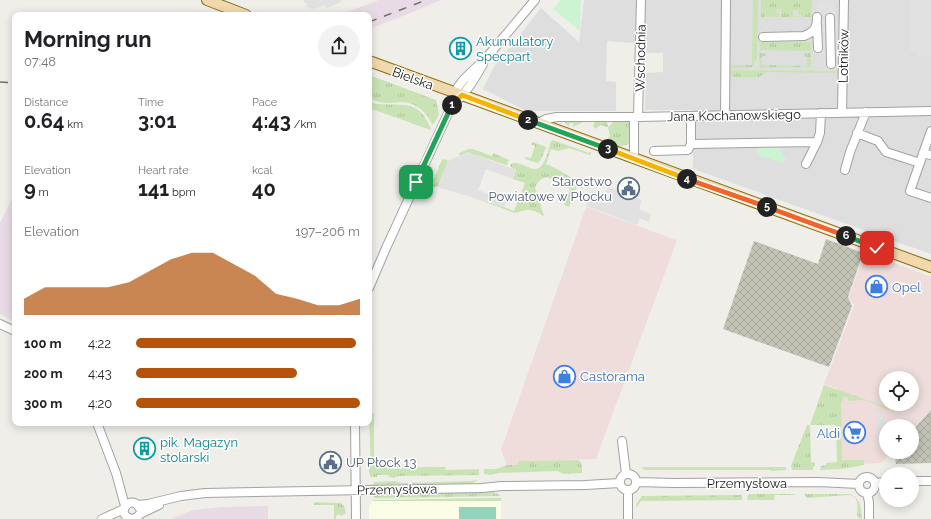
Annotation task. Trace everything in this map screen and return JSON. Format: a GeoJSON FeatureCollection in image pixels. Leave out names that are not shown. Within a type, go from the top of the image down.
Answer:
{"type":"FeatureCollection","features":[{"type":"Feature","properties":{"kind":"main road"},"geometry":{"type":"LineString","coordinates":[[207,0],[238,12]]}},
{"type":"Feature","properties":{"kind":"main road","name":"Bielska"},"geometry":{"type":"LineString","coordinates":[[372,63],[931,267]]}},
{"type":"Feature","properties":{"kind":"street"},"geometry":{"type":"LineString","coordinates":[[372,281],[451,107],[459,94],[458,87],[464,79],[487,57],[535,0]]}},
{"type":"Feature","properties":{"kind":"street","name":"Wschodnia"},"geometry":{"type":"LineString","coordinates":[[634,159],[641,0]]}},
{"type":"Feature","properties":{"kind":"street"},"geometry":{"type":"LineString","coordinates":[[725,115],[726,0]]}},
{"type":"Feature","properties":{"kind":"street","name":"Lotników"},"geometry":{"type":"LineString","coordinates":[[842,113],[844,0]]}},
{"type":"Feature","properties":{"kind":"street"},"geometry":{"type":"LineString","coordinates":[[830,18],[831,64]]}},
{"type":"Feature","properties":{"kind":"street"},"geometry":{"type":"LineString","coordinates":[[763,37],[804,36],[812,32],[817,21],[818,48]]}},
{"type":"Feature","properties":{"kind":"street","name":"Jana Kochanowskiego"},"geometry":{"type":"LineString","coordinates":[[538,123],[546,119],[557,117],[636,117],[931,111]]}},
{"type":"Feature","properties":{"kind":"street"},"geometry":{"type":"LineString","coordinates":[[845,170],[850,152],[866,112]]}},
{"type":"Feature","properties":{"kind":"street"},"geometry":{"type":"LineString","coordinates":[[806,164],[817,142],[821,127],[821,113]]}},
{"type":"Feature","properties":{"kind":"street"},"geometry":{"type":"LineString","coordinates":[[654,150],[688,150],[691,144],[690,116]]}},
{"type":"Feature","properties":{"kind":"street"},"geometry":{"type":"LineString","coordinates":[[551,128],[557,117]]}},
{"type":"Feature","properties":{"kind":"street"},"geometry":{"type":"LineString","coordinates":[[931,131],[927,154],[920,163],[910,191],[931,198]]}},
{"type":"Feature","properties":{"kind":"street"},"geometry":{"type":"LineString","coordinates":[[857,133],[878,141],[886,152],[920,163]]}},
{"type":"Feature","properties":{"kind":"street"},"geometry":{"type":"LineString","coordinates":[[691,144],[817,142]]}},
{"type":"Feature","properties":{"kind":"street"},"geometry":{"type":"LineString","coordinates":[[0,324],[12,330]]}},
{"type":"Feature","properties":{"kind":"street"},"geometry":{"type":"LineString","coordinates":[[98,426],[131,512]]}},
{"type":"Feature","properties":{"kind":"street"},"geometry":{"type":"LineString","coordinates":[[355,426],[356,519]]}},
{"type":"Feature","properties":{"kind":"street"},"geometry":{"type":"LineString","coordinates":[[622,441],[626,474]]}},
{"type":"Feature","properties":{"kind":"street"},"geometry":{"type":"LineString","coordinates":[[626,474],[632,475],[636,482],[634,488],[628,490],[623,488],[620,483],[621,478],[626,474]]}},
{"type":"Feature","properties":{"kind":"street"},"geometry":{"type":"LineString","coordinates":[[867,477],[875,483],[874,490],[867,493],[861,491],[859,487],[860,480],[867,477]]}},
{"type":"Feature","properties":{"kind":"street"},"geometry":{"type":"LineString","coordinates":[[919,481],[931,481]]}},
{"type":"Feature","properties":{"kind":"street","name":"Przemysłowa"},"geometry":{"type":"LineString","coordinates":[[636,482],[674,484],[818,482],[859,484]]}},
{"type":"Feature","properties":{"kind":"street","name":"Przemysłowa"},"geometry":{"type":"LineString","coordinates":[[102,519],[131,512],[181,496],[205,493],[242,491],[482,488],[502,486],[592,485],[620,483]]}},
{"type":"Feature","properties":{"kind":"street"},"geometry":{"type":"LineString","coordinates":[[875,483],[879,483]]}},
{"type":"Feature","properties":{"kind":"street"},"geometry":{"type":"LineString","coordinates":[[628,490],[628,519]]}},
{"type":"Feature","properties":{"kind":"street"},"geometry":{"type":"LineString","coordinates":[[867,493],[869,502],[869,519]]}},
{"type":"Feature","properties":{"kind":"street","name":"Przemysłowa"},"geometry":{"type":"LineString","coordinates":[[112,519],[122,517],[131,512]]}},
{"type":"Feature","properties":{"kind":"shaded area"},"geometry":{"type":"Polygon","coordinates":[[[340,0],[341,2],[327,8],[325,5],[312,9],[306,6],[307,4],[303,1],[340,0]]]}},
{"type":"Feature","properties":{"kind":"shaded area"},"geometry":{"type":"Polygon","coordinates":[[[379,0],[441,0],[372,28],[372,12],[347,12],[379,0]]]}},
{"type":"Feature","properties":{"kind":"shaded area"},"geometry":{"type":"Polygon","coordinates":[[[584,0],[931,0],[931,254],[693,169],[693,110],[645,110],[646,73],[663,72],[663,53],[646,53],[646,44],[607,41],[606,81],[616,82],[616,111],[526,111],[483,89],[494,67],[541,8],[579,42],[584,0]]]}},
{"type":"Feature","properties":{"kind":"shaded area"},"geometry":{"type":"Polygon","coordinates":[[[911,0],[931,0],[931,56],[917,56],[917,51],[910,51],[911,0]]]}},
{"type":"Feature","properties":{"kind":"shaded area"},"geometry":{"type":"Polygon","coordinates":[[[817,1],[835,1],[835,13],[817,14],[817,1]]]}},
{"type":"Feature","properties":{"kind":"shaded area"},"geometry":{"type":"Polygon","coordinates":[[[812,20],[837,21],[836,66],[824,65],[823,54],[813,54],[812,42],[760,42],[760,31],[812,32],[812,20]]]}},
{"type":"Feature","properties":{"kind":"shaded area"},"geometry":{"type":"Polygon","coordinates":[[[468,152],[516,170],[513,179],[486,169],[478,190],[506,201],[504,207],[437,187],[448,161],[468,152]]]}},
{"type":"Feature","properties":{"kind":"shaded area"},"geometry":{"type":"Polygon","coordinates":[[[608,187],[642,200],[639,209],[651,214],[649,222],[640,218],[637,225],[586,206],[592,191],[604,196],[608,187]]]}},
{"type":"Feature","properties":{"kind":"shaded area"},"geometry":{"type":"Polygon","coordinates":[[[12,199],[12,320],[0,314],[0,223],[12,199]]]}},
{"type":"Feature","properties":{"kind":"shaded area"},"geometry":{"type":"Polygon","coordinates":[[[586,207],[677,240],[596,459],[519,461],[517,465],[507,465],[501,450],[586,207]]]}},
{"type":"Feature","properties":{"kind":"shaded area"},"geometry":{"type":"Polygon","coordinates":[[[826,239],[863,253],[848,297],[852,306],[829,367],[723,329],[754,241],[818,264],[826,239]]]}},
{"type":"Feature","properties":{"kind":"shaded area"},"geometry":{"type":"Polygon","coordinates":[[[865,252],[931,277],[931,410],[919,423],[919,419],[879,419],[879,459],[885,459],[881,463],[840,465],[838,389],[824,384],[854,306],[849,297],[865,252]]]}},
{"type":"Feature","properties":{"kind":"shaded area"},"geometry":{"type":"Polygon","coordinates":[[[931,410],[931,463],[896,464],[895,459],[919,459],[919,423],[931,410]]]}},
{"type":"Feature","properties":{"kind":"shaded area"},"geometry":{"type":"Polygon","coordinates":[[[876,414],[885,414],[885,419],[879,419],[879,440],[877,440],[876,414]]]}},
{"type":"Feature","properties":{"kind":"shaded area"},"geometry":{"type":"Polygon","coordinates":[[[372,501],[501,501],[501,519],[369,519],[369,507],[372,501]]]}},
{"type":"Feature","properties":{"kind":"shaded area"},"geometry":{"type":"Polygon","coordinates":[[[268,506],[268,519],[171,519],[193,510],[223,507],[268,506]]]}},
{"type":"Feature","properties":{"kind":"green space"},"geometry":{"type":"Polygon","coordinates":[[[561,0],[581,0],[580,31],[553,9],[561,0]]]}},
{"type":"Feature","properties":{"kind":"green space"},"geometry":{"type":"Polygon","coordinates":[[[753,0],[758,0],[757,59],[751,68],[731,68],[731,65],[752,65],[753,0]]]}},
{"type":"Feature","properties":{"kind":"green space"},"geometry":{"type":"Polygon","coordinates":[[[761,0],[812,0],[811,17],[801,17],[798,10],[793,10],[793,16],[799,17],[781,17],[782,9],[777,9],[776,13],[779,13],[779,17],[761,17],[761,0]]]}},
{"type":"Feature","properties":{"kind":"green space"},"geometry":{"type":"Polygon","coordinates":[[[760,42],[811,42],[811,51],[760,50],[760,42]]]}},
{"type":"Feature","properties":{"kind":"green space"},"geometry":{"type":"Polygon","coordinates":[[[759,53],[766,53],[767,56],[762,56],[762,65],[807,66],[807,57],[803,56],[803,54],[811,53],[811,67],[760,68],[759,53]]]}},
{"type":"Feature","properties":{"kind":"green space"},"geometry":{"type":"Polygon","coordinates":[[[731,70],[838,71],[838,73],[767,72],[759,77],[731,77],[731,70]]]}},
{"type":"Feature","properties":{"kind":"green space"},"geometry":{"type":"Polygon","coordinates":[[[372,76],[436,100],[439,114],[434,124],[432,124],[427,115],[415,106],[405,102],[390,103],[372,99],[372,76]]]}},
{"type":"Feature","properties":{"kind":"green space"},"geometry":{"type":"Polygon","coordinates":[[[372,102],[375,104],[403,105],[416,108],[426,119],[431,130],[372,109],[372,102]]]}},
{"type":"Feature","properties":{"kind":"green space"},"geometry":{"type":"Polygon","coordinates":[[[627,119],[631,124],[631,145],[629,144],[619,147],[605,142],[610,136],[608,127],[612,123],[610,121],[607,122],[607,127],[601,125],[595,129],[593,125],[595,122],[593,120],[590,122],[583,122],[573,127],[573,123],[570,123],[569,127],[565,123],[565,120],[627,119]]]}},
{"type":"Feature","properties":{"kind":"green space"},"geometry":{"type":"Polygon","coordinates":[[[553,140],[589,153],[591,152],[590,155],[569,148],[558,151],[551,149],[546,164],[556,168],[577,182],[584,189],[577,186],[569,207],[564,205],[570,189],[547,177],[540,180],[535,187],[544,216],[530,210],[515,213],[472,197],[514,211],[525,183],[513,179],[516,170],[510,165],[518,163],[535,169],[539,168],[544,162],[551,141],[553,140]]]}},
{"type":"Feature","properties":{"kind":"green space"},"geometry":{"type":"Polygon","coordinates":[[[533,142],[546,147],[541,160],[537,163],[525,159],[526,157],[531,158],[535,146],[531,144],[533,142]]]}},
{"type":"Feature","properties":{"kind":"green space"},"geometry":{"type":"Polygon","coordinates":[[[757,145],[780,145],[780,149],[786,160],[783,163],[757,155],[757,145]]]}},
{"type":"Feature","properties":{"kind":"green space"},"geometry":{"type":"Polygon","coordinates":[[[469,149],[492,156],[493,153],[509,160],[506,165],[468,152],[459,155],[459,153],[469,149]]]}},
{"type":"Feature","properties":{"kind":"green space"},"geometry":{"type":"Polygon","coordinates":[[[445,159],[448,161],[438,186],[434,187],[431,185],[442,160],[445,159]]]}},
{"type":"Feature","properties":{"kind":"green space"},"geometry":{"type":"Polygon","coordinates":[[[824,385],[879,404],[879,406],[864,400],[848,401],[848,397],[843,397],[843,401],[841,401],[842,460],[864,460],[864,465],[842,469],[820,470],[821,466],[826,465],[826,463],[837,462],[836,425],[810,425],[824,385]]]}},
{"type":"Feature","properties":{"kind":"green space"},"geometry":{"type":"Polygon","coordinates":[[[372,413],[374,413],[374,464],[377,466],[387,466],[387,469],[446,467],[445,470],[479,469],[479,475],[398,476],[394,478],[389,477],[388,475],[377,475],[377,477],[371,477],[369,474],[369,426],[372,426],[372,413]]]}},
{"type":"Feature","properties":{"kind":"green space"},"geometry":{"type":"Polygon","coordinates":[[[807,425],[810,425],[811,462],[815,463],[815,466],[813,467],[813,470],[792,470],[791,466],[807,425]]]}},
{"type":"Feature","properties":{"kind":"green space"},"geometry":{"type":"Polygon","coordinates":[[[519,461],[580,461],[582,467],[582,473],[564,474],[557,471],[499,473],[490,475],[484,474],[484,469],[496,469],[507,465],[517,465],[519,461]]]}},
{"type":"Feature","properties":{"kind":"green space"},"geometry":{"type":"Polygon","coordinates":[[[641,467],[786,467],[786,470],[645,470],[641,467]]]}},
{"type":"Feature","properties":{"kind":"green space"},"geometry":{"type":"Polygon","coordinates":[[[478,480],[473,483],[373,485],[374,482],[394,481],[404,483],[478,480]]]}},
{"type":"Feature","properties":{"kind":"green space"},"geometry":{"type":"Polygon","coordinates":[[[493,492],[500,496],[375,498],[373,496],[373,495],[493,492]]]}},
{"type":"Feature","properties":{"kind":"green space"},"geometry":{"type":"Polygon","coordinates":[[[749,494],[796,494],[775,495],[774,500],[747,500],[749,494]]]}},
{"type":"Feature","properties":{"kind":"green space"},"geometry":{"type":"Polygon","coordinates":[[[804,494],[850,494],[854,496],[858,501],[861,508],[862,519],[857,515],[857,502],[853,496],[807,498],[804,494]]]}},
{"type":"Feature","properties":{"kind":"green space"},"geometry":{"type":"Polygon","coordinates":[[[742,495],[742,500],[641,501],[636,507],[642,496],[742,495]]]}},
{"type":"Feature","properties":{"kind":"green space"},"geometry":{"type":"Polygon","coordinates":[[[501,498],[501,501],[372,501],[373,500],[501,498]]]}},
{"type":"Feature","properties":{"kind":"green space"},"geometry":{"type":"Polygon","coordinates":[[[314,502],[340,503],[344,506],[346,513],[341,516],[339,514],[336,516],[336,519],[334,519],[334,505],[314,505],[314,502]]]}},
{"type":"Feature","properties":{"kind":"green space"},"geometry":{"type":"Polygon","coordinates":[[[459,507],[496,507],[496,519],[459,519],[459,507]]]}},
{"type":"Feature","properties":{"kind":"railway"},"geometry":{"type":"LineString","coordinates":[[372,21],[426,0]]}},
{"type":"Feature","properties":{"kind":"railway"},"geometry":{"type":"LineString","coordinates":[[0,82],[12,83]]}},
{"type":"Feature","properties":{"kind":"place","name":"Akumulatory Specpart"},"geometry":{"type":"Point","coordinates":[460,48]}},
{"type":"Feature","properties":{"kind":"place","name":"Starostwo Powiatowe w Płocku"},"geometry":{"type":"Point","coordinates":[628,188]}},
{"type":"Feature","properties":{"kind":"place","name":"Opel"},"geometry":{"type":"Point","coordinates":[876,287]}},
{"type":"Feature","properties":{"kind":"place","name":"Castorama"},"geometry":{"type":"Point","coordinates":[565,376]}},
{"type":"Feature","properties":{"kind":"place","name":"Aldi"},"geometry":{"type":"Point","coordinates":[855,433]}},
{"type":"Feature","properties":{"kind":"place","name":"pik. Magazyn stolarski"},"geometry":{"type":"Point","coordinates":[145,449]}},
{"type":"Feature","properties":{"kind":"place","name":"UP Płock 13"},"geometry":{"type":"Point","coordinates":[330,462]}},
{"type":"Feature","properties":{"kind":"route"},"geometry":{"type":"LineString","coordinates":[[416,182],[451,107],[462,95],[877,248]]}}]}
